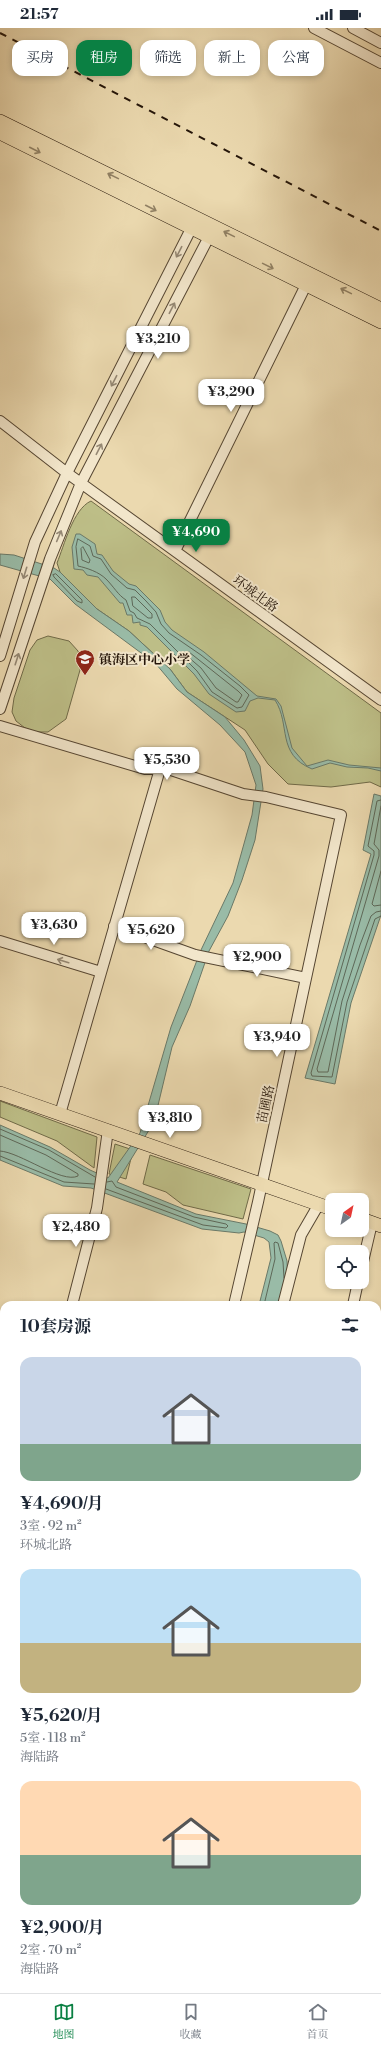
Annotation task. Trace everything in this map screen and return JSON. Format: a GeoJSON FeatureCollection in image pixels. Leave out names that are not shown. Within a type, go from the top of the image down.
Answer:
{"type":"FeatureCollection","features":[{"type":"Feature","properties":{"kind":"main road"},"geometry":{"type":"LineString","coordinates":[[0,121],[211,232],[306,285],[381,322]]}},
{"type":"Feature","properties":{"kind":"main road"},"geometry":{"type":"LineString","coordinates":[[0,133],[194,223]]}},
{"type":"Feature","properties":{"kind":"main road"},"geometry":{"type":"LineString","coordinates":[[211,232],[381,309]]}},
{"type":"Feature","properties":{"kind":"main road"},"geometry":{"type":"LineString","coordinates":[[0,1092],[325,1206]]}},
{"type":"Feature","properties":{"kind":"street"},"geometry":{"type":"LineString","coordinates":[[314,28],[381,63]]}},
{"type":"Feature","properties":{"kind":"street"},"geometry":{"type":"LineString","coordinates":[[353,28],[381,43]]}},
{"type":"Feature","properties":{"kind":"street"},"geometry":{"type":"LineString","coordinates":[[0,656],[35,542],[67,473],[194,223]]}},
{"type":"Feature","properties":{"kind":"street"},"geometry":{"type":"LineString","coordinates":[[0,709],[50,559],[81,483],[211,232]]}},
{"type":"Feature","properties":{"kind":"street"},"geometry":{"type":"LineString","coordinates":[[175,551],[306,285]]}},
{"type":"Feature","properties":{"kind":"street","name":"环城北路"},"geometry":{"type":"LineString","coordinates":[[0,421],[67,473],[381,700]]}},
{"type":"Feature","properties":{"kind":"street"},"geometry":{"type":"LineString","coordinates":[[0,726],[145,769],[160,769],[60,1114]]}},
{"type":"Feature","properties":{"kind":"street","name":"苗圃路"},"geometry":{"type":"LineString","coordinates":[[160,769],[168,769],[243,794],[266,797],[341,815],[262,1183],[235,1301]]}},
{"type":"Feature","properties":{"kind":"street"},"geometry":{"type":"LineString","coordinates":[[114,926],[195,955],[212,957],[306,978]]}},
{"type":"Feature","properties":{"kind":"street"},"geometry":{"type":"LineString","coordinates":[[0,941],[101,972]]}},
{"type":"Feature","properties":{"kind":"street"},"geometry":{"type":"LineString","coordinates":[[73,1301],[90,1237],[108,1130]]}},
{"type":"Feature","properties":{"kind":"street"},"geometry":{"type":"LineString","coordinates":[[285,1301],[302,1235],[319,1204]]}},
{"type":"Feature","properties":{"kind":"street"},"geometry":{"type":"LineString","coordinates":[[367,1245],[372,1223]]}},
{"type":"Feature","properties":{"kind":"street"},"geometry":{"type":"LineString","coordinates":[[354,1301],[356,1289]]}},
{"type":"Feature","properties":{"kind":"green space"},"geometry":{"type":"Polygon","coordinates":[[[91,501],[381,713],[381,787],[370,782],[331,787],[288,784],[268,764],[245,730],[187,692],[170,669],[129,631],[97,609],[60,572],[57,563],[74,520],[85,505],[91,501]]]}},
{"type":"Feature","properties":{"kind":"green space"},"geometry":{"type":"Polygon","coordinates":[[[48,636],[69,641],[78,651],[82,663],[66,719],[48,732],[37,732],[25,728],[16,721],[12,712],[14,698],[30,650],[37,640],[48,636]]]}},
{"type":"Feature","properties":{"kind":"green space"},"geometry":{"type":"Polygon","coordinates":[[[0,1101],[97,1137],[94,1168],[57,1141],[0,1117],[0,1101]]]}},
{"type":"Feature","properties":{"kind":"green space"},"geometry":{"type":"Polygon","coordinates":[[[115,1144],[133,1150],[126,1179],[109,1174],[115,1144]]]}},
{"type":"Feature","properties":{"kind":"green space"},"geometry":{"type":"Polygon","coordinates":[[[150,1155],[251,1189],[243,1219],[183,1205],[166,1192],[143,1184],[150,1155]]]}},
{"type":"Feature","properties":{"kind":"water"},"geometry":{"type":"Polygon","coordinates":[[[76,534],[80,534],[95,544],[97,554],[102,555],[113,571],[129,584],[136,586],[160,610],[165,622],[172,630],[204,652],[257,696],[276,699],[281,706],[292,748],[307,766],[328,760],[349,765],[381,768],[381,771],[368,768],[347,767],[330,763],[312,769],[301,763],[293,755],[286,738],[280,710],[275,700],[258,698],[250,701],[245,711],[236,712],[209,694],[194,674],[147,627],[140,625],[140,622],[133,623],[132,615],[127,615],[123,603],[120,603],[98,577],[87,575],[83,570],[74,569],[72,547],[76,534]]]}},
{"type":"Feature","properties":{"kind":"water"},"geometry":{"type":"Polygon","coordinates":[[[0,554],[14,555],[54,568],[60,572],[97,609],[129,631],[170,669],[187,692],[225,717],[244,740],[260,766],[263,789],[255,840],[242,880],[228,916],[209,951],[190,1006],[172,1047],[154,1122],[117,1182],[196,1214],[246,1224],[278,1235],[287,1261],[288,1283],[283,1301],[260,1301],[271,1258],[269,1242],[264,1238],[244,1232],[239,1233],[202,1229],[91,1188],[63,1186],[0,1160],[0,1125],[50,1147],[90,1170],[108,1178],[140,1133],[171,1027],[201,950],[233,883],[252,815],[256,785],[245,752],[220,725],[177,689],[156,664],[75,604],[50,579],[0,565],[0,554]]]}},
{"type":"Feature","properties":{"kind":"water"},"geometry":{"type":"Polygon","coordinates":[[[374,794],[381,796],[381,915],[351,1003],[335,1084],[305,1078],[371,854],[363,850],[374,794]]]}},
{"type":"Feature","properties":{"kind":"railway"},"geometry":{"type":"LineString","coordinates":[[0,33],[381,231]]}},
{"type":"Feature","properties":{"kind":"place","name":"镇海区中心小学"},"geometry":{"type":"Point","coordinates":[85,676]}}]}
